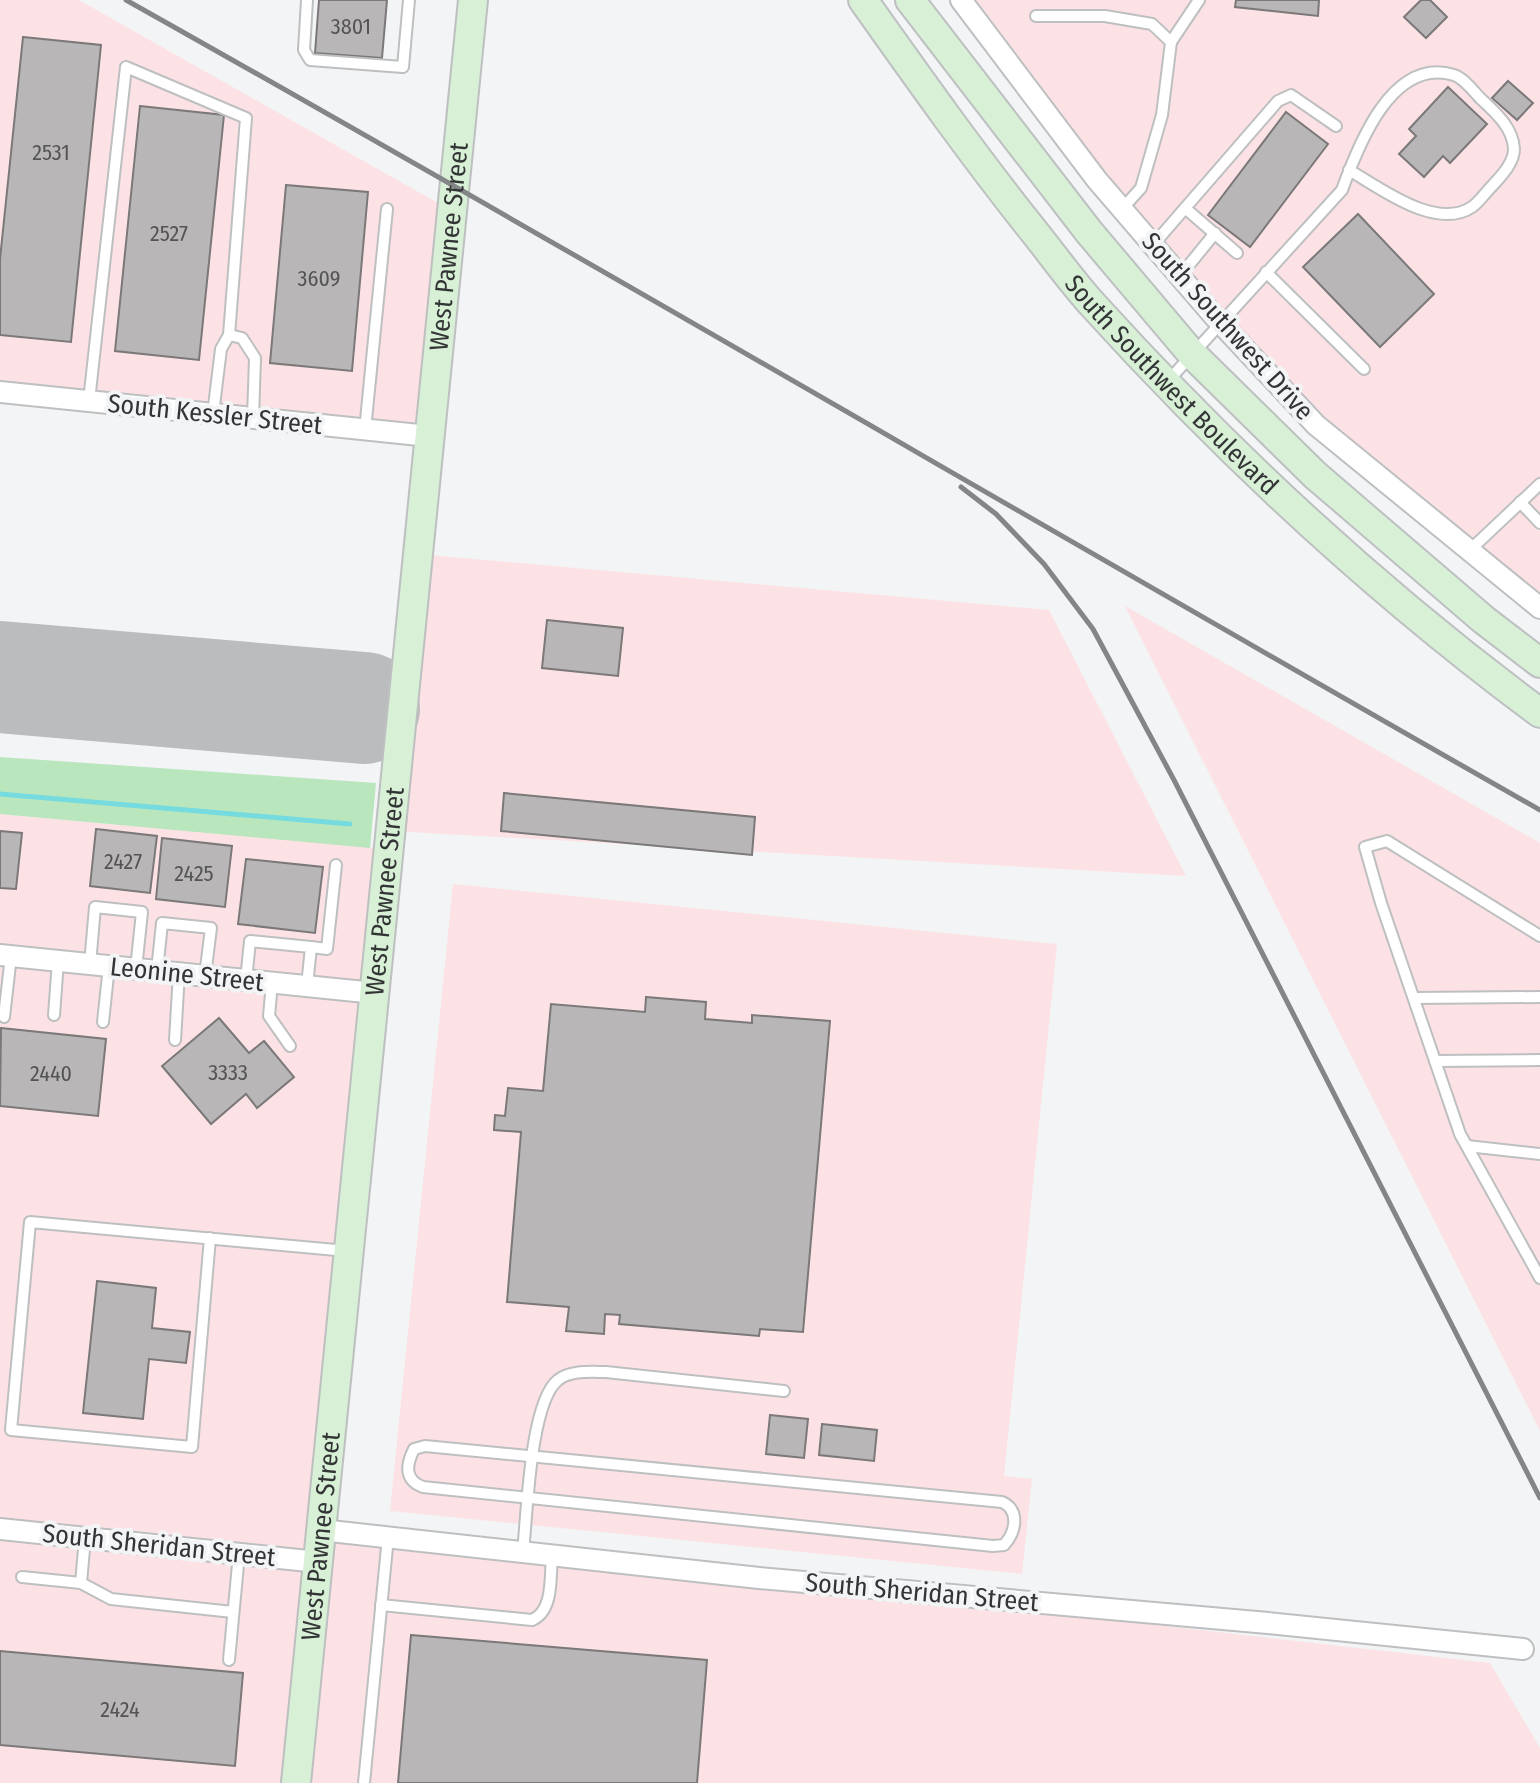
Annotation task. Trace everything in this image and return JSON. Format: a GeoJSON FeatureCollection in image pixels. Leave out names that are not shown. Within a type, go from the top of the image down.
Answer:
{"type":"FeatureCollection","features":[{"type":"Feature","properties":{"kind":"main road","name":"West Pawnee Street"},"geometry":{"type":"LineString","coordinates":[[296,1783],[473,0]]}},
{"type":"Feature","properties":{"kind":"main road","name":"South Southwest Boulevard"},"geometry":{"type":"LineString","coordinates":[[863,0],[979,163],[1091,303],[1331,544],[1477,666],[1540,713]]}},
{"type":"Feature","properties":{"kind":"main road","name":"South Southwest Boulevard"},"geometry":{"type":"LineString","coordinates":[[910,0],[1089,232],[1192,354],[1315,475],[1484,620],[1540,663]]}},
{"type":"Feature","properties":{"kind":"street","name":"South Southwest Drive"},"geometry":{"type":"LineString","coordinates":[[961,0],[1122,209],[1221,323],[1316,425],[1538,602]]}},
{"type":"Feature","properties":{"kind":"street","name":"South Kessler Street"},"geometry":{"type":"LineString","coordinates":[[0,392],[429,436]]}},
{"type":"Feature","properties":{"kind":"street","name":"Leonine Street"},"geometry":{"type":"LineString","coordinates":[[5,955],[375,993]]}},
{"type":"Feature","properties":{"kind":"street","name":"South Sheridan Street"},"geometry":{"type":"LineString","coordinates":[[0,1529],[318,1562]]}},
{"type":"Feature","properties":{"kind":"street","name":"South Sheridan Street"},"geometry":{"type":"LineString","coordinates":[[321,1530],[759,1578],[1523,1649]]}},
{"type":"Feature","properties":{"kind":"lane"},"geometry":{"type":"LineString","coordinates":[[307,0],[304,50],[310,60],[403,67],[409,0]]}},
{"type":"Feature","properties":{"kind":"lane"},"geometry":{"type":"LineString","coordinates":[[1122,209],[1141,188],[1162,115],[1171,42],[1199,0]]}},
{"type":"Feature","properties":{"kind":"lane"},"geometry":{"type":"LineString","coordinates":[[1036,16],[1105,16],[1152,24],[1171,42]]}},
{"type":"Feature","properties":{"kind":"lane"},"geometry":{"type":"LineString","coordinates":[[89,401],[126,67],[246,118],[229,335],[221,349],[213,414]]}},
{"type":"Feature","properties":{"kind":"lane"},"geometry":{"type":"LineString","coordinates":[[1167,382],[1342,190],[1349,170],[1370,123],[1402,85],[1426,72],[1456,76],[1504,121],[1514,150],[1506,171],[1471,208],[1446,216],[1403,202],[1349,170]]}},
{"type":"Feature","properties":{"kind":"lane"},"geometry":{"type":"LineString","coordinates":[[1153,245],[1278,101],[1291,95],[1336,126]]}},
{"type":"Feature","properties":{"kind":"lane"},"geometry":{"type":"LineString","coordinates":[[1185,208],[1237,253]]}},
{"type":"Feature","properties":{"kind":"lane"},"geometry":{"type":"LineString","coordinates":[[365,430],[387,209]]}},
{"type":"Feature","properties":{"kind":"lane"},"geometry":{"type":"LineString","coordinates":[[1180,276],[1215,233]]}},
{"type":"Feature","properties":{"kind":"lane"},"geometry":{"type":"LineString","coordinates":[[1266,272],[1364,369]]}},
{"type":"Feature","properties":{"kind":"lane"},"geometry":{"type":"LineString","coordinates":[[229,335],[242,338],[255,358],[253,418]]}},
{"type":"Feature","properties":{"kind":"lane"},"geometry":{"type":"LineString","coordinates":[[1470,550],[1540,484]]}},
{"type":"Feature","properties":{"kind":"lane"},"geometry":{"type":"LineString","coordinates":[[1520,502],[1540,523]]}},
{"type":"Feature","properties":{"kind":"lane"},"geometry":{"type":"LineString","coordinates":[[1540,936],[1387,841],[1365,847],[1460,1134],[1540,1278]]}},
{"type":"Feature","properties":{"kind":"lane"},"geometry":{"type":"LineString","coordinates":[[246,980],[250,941],[327,949],[336,865]]}},
{"type":"Feature","properties":{"kind":"lane"},"geometry":{"type":"LineString","coordinates":[[103,1022],[95,907],[142,912],[146,970]]}},
{"type":"Feature","properties":{"kind":"lane"},"geometry":{"type":"LineString","coordinates":[[146,970],[162,923],[211,928],[205,976]]}},
{"type":"Feature","properties":{"kind":"lane"},"geometry":{"type":"LineString","coordinates":[[307,986],[311,947]]}},
{"type":"Feature","properties":{"kind":"lane"},"geometry":{"type":"LineString","coordinates":[[4,1017],[5,955]]}},
{"type":"Feature","properties":{"kind":"lane"},"geometry":{"type":"LineString","coordinates":[[54,1015],[58,961]]}},
{"type":"Feature","properties":{"kind":"lane"},"geometry":{"type":"LineString","coordinates":[[175,1040],[179,973]]}},
{"type":"Feature","properties":{"kind":"lane"},"geometry":{"type":"LineString","coordinates":[[272,983],[269,1016],[290,1046]]}},
{"type":"Feature","properties":{"kind":"lane"},"geometry":{"type":"LineString","coordinates":[[1414,998],[1540,997]]}},
{"type":"Feature","properties":{"kind":"lane"},"geometry":{"type":"LineString","coordinates":[[1435,1061],[1540,1060]]}},
{"type":"Feature","properties":{"kind":"lane"},"geometry":{"type":"LineString","coordinates":[[1467,1146],[1540,1154]]}},
{"type":"Feature","properties":{"kind":"lane"},"geometry":{"type":"LineString","coordinates":[[210,1238],[192,1447],[11,1430],[30,1222],[210,1238],[349,1251]]}},
{"type":"Feature","properties":{"kind":"lane"},"geometry":{"type":"LineString","coordinates":[[523,1552],[533,1457],[543,1400],[558,1379],[578,1372],[606,1372],[784,1391]]}},
{"type":"Feature","properties":{"kind":"lane"},"geometry":{"type":"LineString","coordinates":[[425,1446],[1002,1502],[1010,1506],[1014,1513],[1011,1537],[1004,1545],[993,1546],[529,1499],[423,1487],[413,1483],[408,1475],[408,1460],[414,1449],[425,1446]]}},
{"type":"Feature","properties":{"kind":"lane"},"geometry":{"type":"LineString","coordinates":[[364,1783],[388,1537]]}},
{"type":"Feature","properties":{"kind":"lane"},"geometry":{"type":"LineString","coordinates":[[81,1583],[85,1538]]}},
{"type":"Feature","properties":{"kind":"lane"},"geometry":{"type":"LineString","coordinates":[[229,1660],[239,1554]]}},
{"type":"Feature","properties":{"kind":"lane"},"geometry":{"type":"LineString","coordinates":[[381,1605],[532,1620],[541,1616],[546,1607],[552,1555]]}},
{"type":"Feature","properties":{"kind":"lane"},"geometry":{"type":"LineString","coordinates":[[22,1577],[81,1583],[111,1599],[233,1612]]}},
{"type":"Feature","properties":{"kind":"shaded area"},"geometry":{"type":"Polygon","coordinates":[[[0,0],[79,0],[452,211],[429,436],[0,392],[0,0]]]}},
{"type":"Feature","properties":{"kind":"shaded area"},"geometry":{"type":"Polygon","coordinates":[[[961,0],[1540,0],[1540,608],[1316,425],[1221,323],[961,0]]]}},
{"type":"Feature","properties":{"kind":"shaded area"},"geometry":{"type":"Polygon","coordinates":[[[418,554],[1049,610],[1186,876],[391,831],[418,554]]]}},
{"type":"Feature","properties":{"kind":"shaded area"},"geometry":{"type":"Polygon","coordinates":[[[1125,606],[1540,843],[1540,1431],[1125,606]]]}},
{"type":"Feature","properties":{"kind":"shaded area"},"geometry":{"type":"Polygon","coordinates":[[[0,814],[389,849],[321,1530],[1490,1663],[1540,1748],[1540,1783],[0,1783],[0,814]]]}},
{"type":"Feature","properties":{"kind":"shaded area"},"geometry":{"type":"Polygon","coordinates":[[[453,884],[1057,944],[1004,1476],[1032,1479],[1022,1574],[390,1511],[453,884]]]}},
{"type":"Feature","properties":{"kind":"green space"},"geometry":{"type":"Polygon","coordinates":[[[0,757],[376,783],[370,848],[0,814],[0,757]]]}},
{"type":"Feature","properties":{"kind":"building"},"geometry":{"type":"Polygon","coordinates":[[[319,0],[387,0],[382,58],[315,53],[319,0]]]}},
{"type":"Feature","properties":{"kind":"building"},"geometry":{"type":"Polygon","coordinates":[[[1236,0],[1319,0],[1318,16],[1235,7],[1236,0]]]}},
{"type":"Feature","properties":{"kind":"building"},"geometry":{"type":"Polygon","coordinates":[[[1421,0],[1430,0],[1447,17],[1426,38],[1404,17],[1421,0]]]}},
{"type":"Feature","properties":{"kind":"building"},"geometry":{"type":"Polygon","coordinates":[[[23,37],[101,45],[71,342],[0,335],[0,259],[23,37]]]}},
{"type":"Feature","properties":{"kind":"building"},"geometry":{"type":"Polygon","coordinates":[[[1508,81],[1533,103],[1517,120],[1492,98],[1508,81]]]}},
{"type":"Feature","properties":{"kind":"building"},"geometry":{"type":"Polygon","coordinates":[[[1448,87],[1487,124],[1450,163],[1443,156],[1424,177],[1399,154],[1416,136],[1409,129],[1448,87]]]}},
{"type":"Feature","properties":{"kind":"building"},"geometry":{"type":"Polygon","coordinates":[[[140,106],[224,115],[199,360],[115,351],[140,106]]]}},
{"type":"Feature","properties":{"kind":"building"},"geometry":{"type":"Polygon","coordinates":[[[1286,112],[1328,144],[1250,247],[1208,215],[1286,112]]]}},
{"type":"Feature","properties":{"kind":"building"},"geometry":{"type":"Polygon","coordinates":[[[286,185],[368,192],[352,371],[270,363],[286,185]]]}},
{"type":"Feature","properties":{"kind":"building"},"geometry":{"type":"Polygon","coordinates":[[[1358,214],[1434,294],[1380,347],[1303,267],[1358,214]]]}},
{"type":"Feature","properties":{"kind":"building"},"geometry":{"type":"Polygon","coordinates":[[[547,620],[623,628],[618,676],[542,668],[547,620]]]}},
{"type":"Feature","properties":{"kind":"building"},"geometry":{"type":"Polygon","coordinates":[[[504,793],[755,817],[752,855],[501,831],[504,793]]]}},
{"type":"Feature","properties":{"kind":"building"},"geometry":{"type":"Polygon","coordinates":[[[96,829],[157,836],[150,893],[90,886],[96,829]]]}},
{"type":"Feature","properties":{"kind":"building"},"geometry":{"type":"Polygon","coordinates":[[[0,831],[22,833],[16,889],[0,888],[0,831]]]}},
{"type":"Feature","properties":{"kind":"building"},"geometry":{"type":"Polygon","coordinates":[[[162,838],[232,846],[225,907],[156,899],[162,838]]]}},
{"type":"Feature","properties":{"kind":"building"},"geometry":{"type":"Polygon","coordinates":[[[246,859],[323,867],[315,933],[238,924],[246,859]]]}},
{"type":"Feature","properties":{"kind":"building"},"geometry":{"type":"Polygon","coordinates":[[[646,997],[706,1002],[705,1019],[752,1023],[752,1015],[830,1021],[803,1332],[760,1329],[759,1336],[619,1324],[620,1315],[605,1314],[604,1334],[566,1331],[569,1307],[507,1302],[521,1132],[494,1130],[495,1115],[505,1116],[508,1088],[543,1091],[551,1004],[645,1012],[646,997]]]}},
{"type":"Feature","properties":{"kind":"building"},"geometry":{"type":"Polygon","coordinates":[[[219,1018],[249,1053],[264,1041],[294,1077],[257,1108],[246,1094],[211,1124],[162,1066],[219,1018]]]}},
{"type":"Feature","properties":{"kind":"building"},"geometry":{"type":"Polygon","coordinates":[[[1,1028],[106,1039],[98,1116],[0,1106],[1,1028]]]}},
{"type":"Feature","properties":{"kind":"building"},"geometry":{"type":"Polygon","coordinates":[[[97,1281],[156,1288],[152,1328],[190,1332],[186,1363],[149,1359],[143,1419],[83,1413],[97,1281]]]}},
{"type":"Feature","properties":{"kind":"building"},"geometry":{"type":"Polygon","coordinates":[[[770,1415],[808,1419],[804,1458],[766,1454],[770,1415]]]}},
{"type":"Feature","properties":{"kind":"building"},"geometry":{"type":"Polygon","coordinates":[[[822,1424],[877,1430],[874,1461],[819,1455],[822,1424]]]}},
{"type":"Feature","properties":{"kind":"building"},"geometry":{"type":"Polygon","coordinates":[[[411,1635],[707,1660],[697,1783],[398,1783],[411,1635]]]}},
{"type":"Feature","properties":{"kind":"building"},"geometry":{"type":"Polygon","coordinates":[[[0,1651],[243,1673],[235,1766],[0,1745],[0,1651]]]}},
{"type":"Feature","properties":{"kind":"waterway"},"geometry":{"type":"LineString","coordinates":[[0,794],[350,824]]}},
{"type":"Feature","properties":{"kind":"runway"},"geometry":{"type":"LineString","coordinates":[[0,677],[364,708]]}},
{"type":"Feature","properties":{"kind":"railway"},"geometry":{"type":"LineString","coordinates":[[126,0],[1540,810]]}},
{"type":"Feature","properties":{"kind":"railway"},"geometry":{"type":"LineString","coordinates":[[961,487],[996,514],[1044,564],[1093,629],[1174,780],[1540,1498]]}}]}
